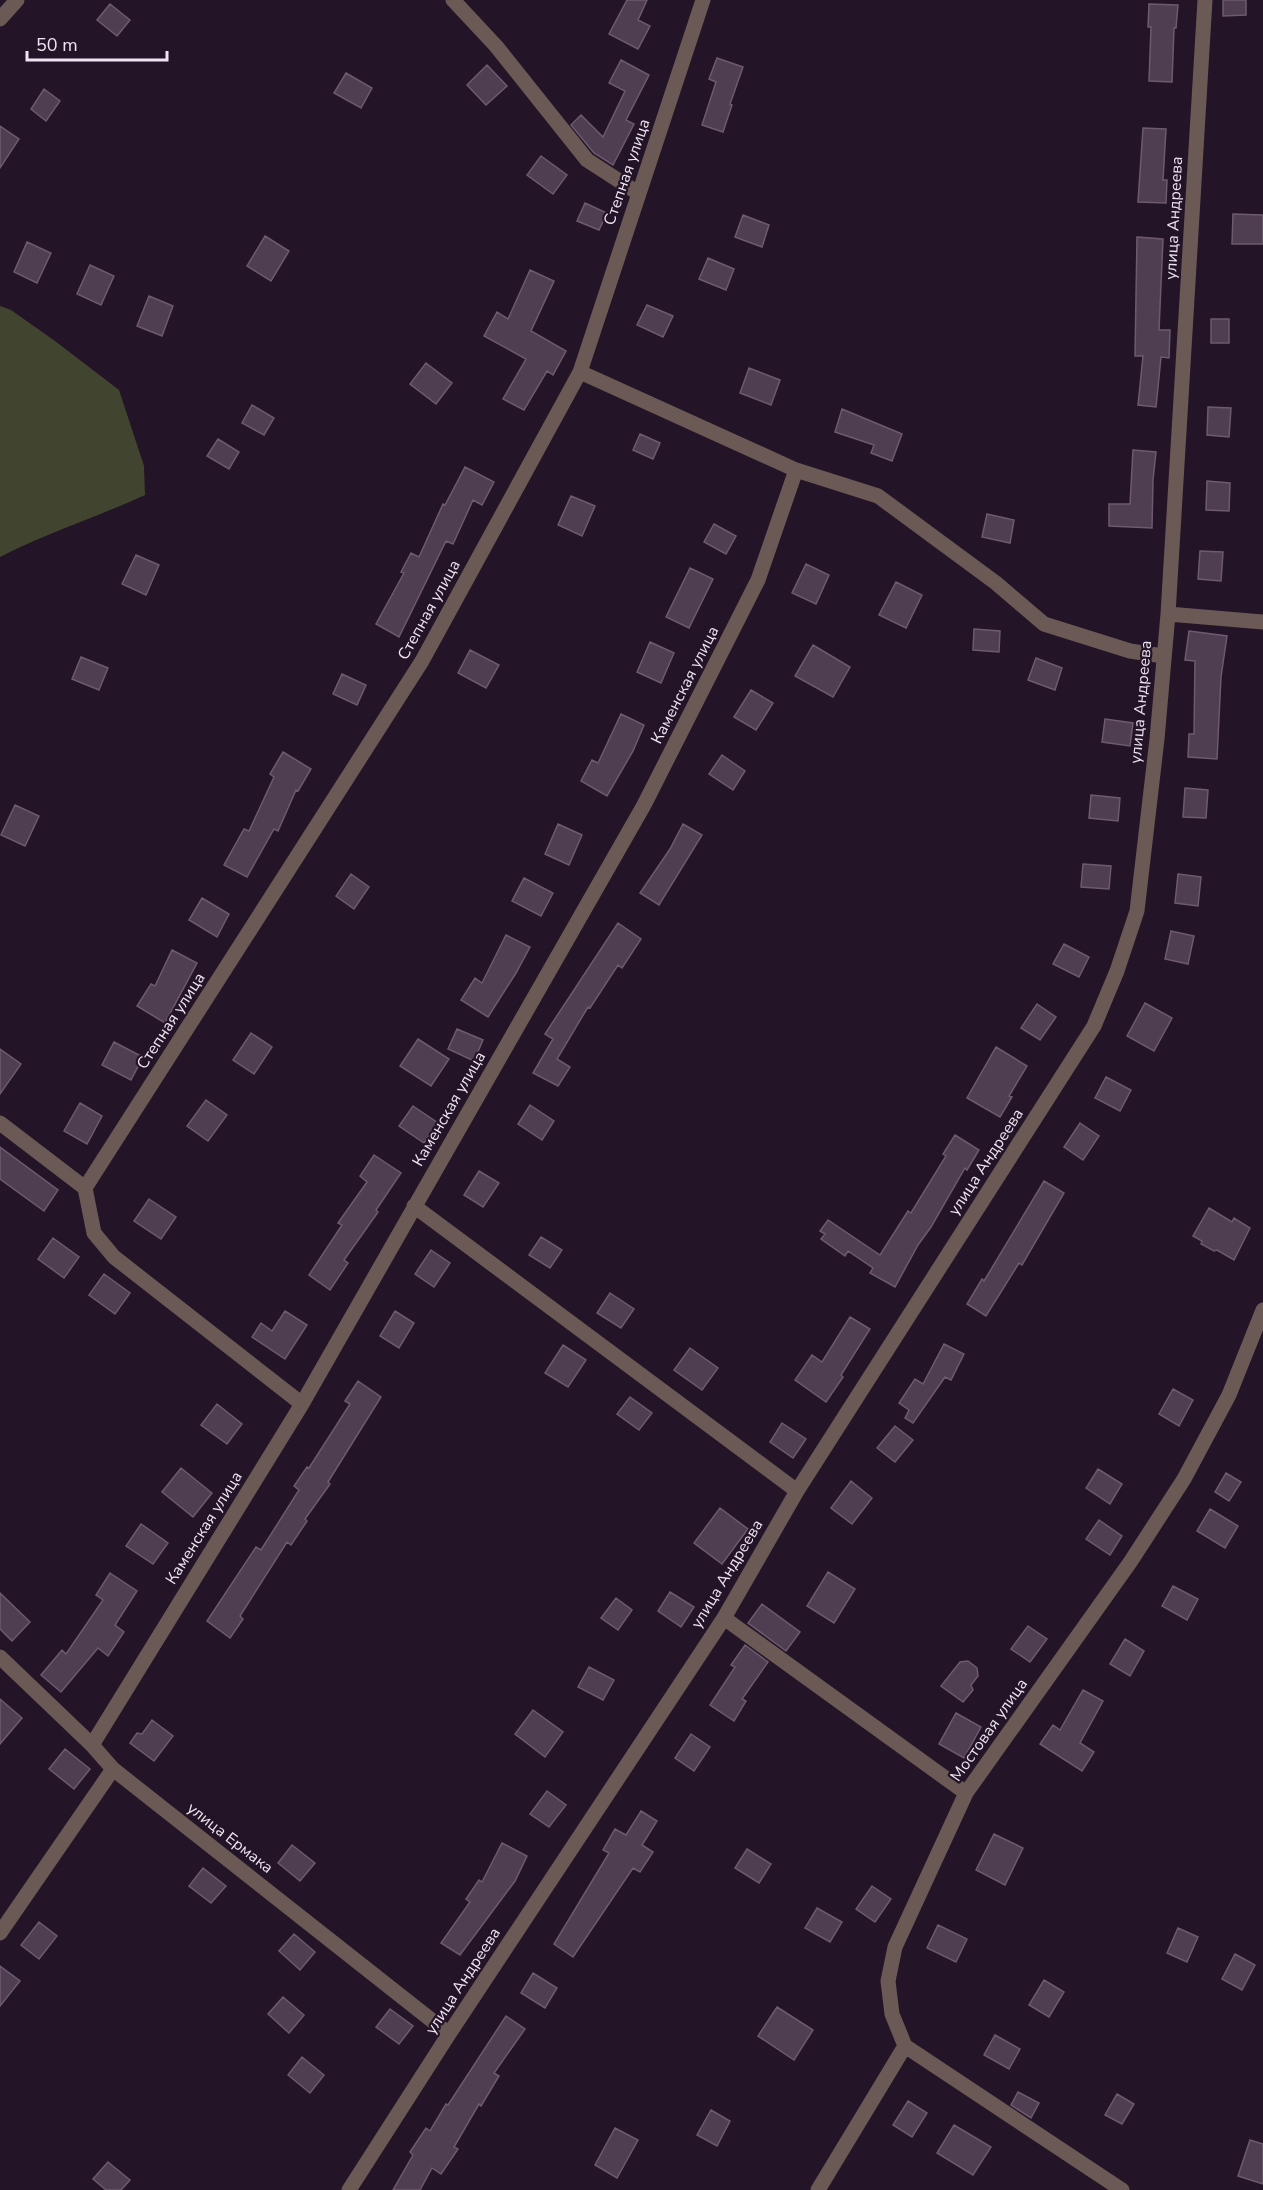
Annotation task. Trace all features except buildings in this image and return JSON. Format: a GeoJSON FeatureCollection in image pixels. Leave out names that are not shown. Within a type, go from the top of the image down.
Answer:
{"type":"FeatureCollection","features":[{"type":"Feature","properties":{"kind":"street"},"geometry":{"type":"LineString","coordinates":[[0,19],[17,0]]}},
{"type":"Feature","properties":{"kind":"street"},"geometry":{"type":"LineString","coordinates":[[453,0],[496,46],[587,160],[638,193]]}},
{"type":"Feature","properties":{"kind":"street","name":"Степная улица"},"geometry":{"type":"LineString","coordinates":[[85,1188],[422,661],[580,372],[703,0]]}},
{"type":"Feature","properties":{"kind":"street","name":"улица Андреева"},"geometry":{"type":"LineString","coordinates":[[349,2190],[449,2034],[724,1618],[797,1491],[1094,1026],[1117,971],[1137,911],[1168,614],[1205,0]]}},
{"type":"Feature","properties":{"kind":"street"},"geometry":{"type":"LineString","coordinates":[[580,372],[796,470],[878,496],[996,583],[1044,624],[1130,651],[1163,656]]}},
{"type":"Feature","properties":{"kind":"street","name":"Каменская улица"},"geometry":{"type":"LineString","coordinates":[[92,1745],[302,1404],[649,794],[758,580],[796,470]]}},
{"type":"Feature","properties":{"kind":"street"},"geometry":{"type":"LineString","coordinates":[[1168,614],[1263,622]]}},
{"type":"Feature","properties":{"kind":"street"},"geometry":{"type":"LineString","coordinates":[[0,1123],[85,1188],[94,1233],[114,1257],[302,1404]]}},
{"type":"Feature","properties":{"kind":"street"},"geometry":{"type":"LineString","coordinates":[[414,1206],[797,1491]]}},
{"type":"Feature","properties":{"kind":"street","name":"Мостовая улица"},"geometry":{"type":"LineString","coordinates":[[905,2046],[892,2014],[888,1981],[895,1947],[966,1793],[1131,1561],[1184,1479],[1229,1395],[1263,1310]]}},
{"type":"Feature","properties":{"kind":"street"},"geometry":{"type":"LineString","coordinates":[[724,1618],[966,1793]]}},
{"type":"Feature","properties":{"kind":"street","name":"улица Ермака"},"geometry":{"type":"LineString","coordinates":[[0,1657],[92,1745],[113,1769],[449,2034]]}},
{"type":"Feature","properties":{"kind":"street"},"geometry":{"type":"LineString","coordinates":[[0,1933],[113,1769]]}},
{"type":"Feature","properties":{"kind":"street"},"geometry":{"type":"LineString","coordinates":[[818,2190],[905,2046],[1122,2190]]}},
{"type":"Feature","properties":{"kind":"green space"},"geometry":{"type":"Polygon","coordinates":[[[0,306],[11,310],[55,341],[119,390],[144,466],[145,495],[0,557],[0,306]]]}}]}
